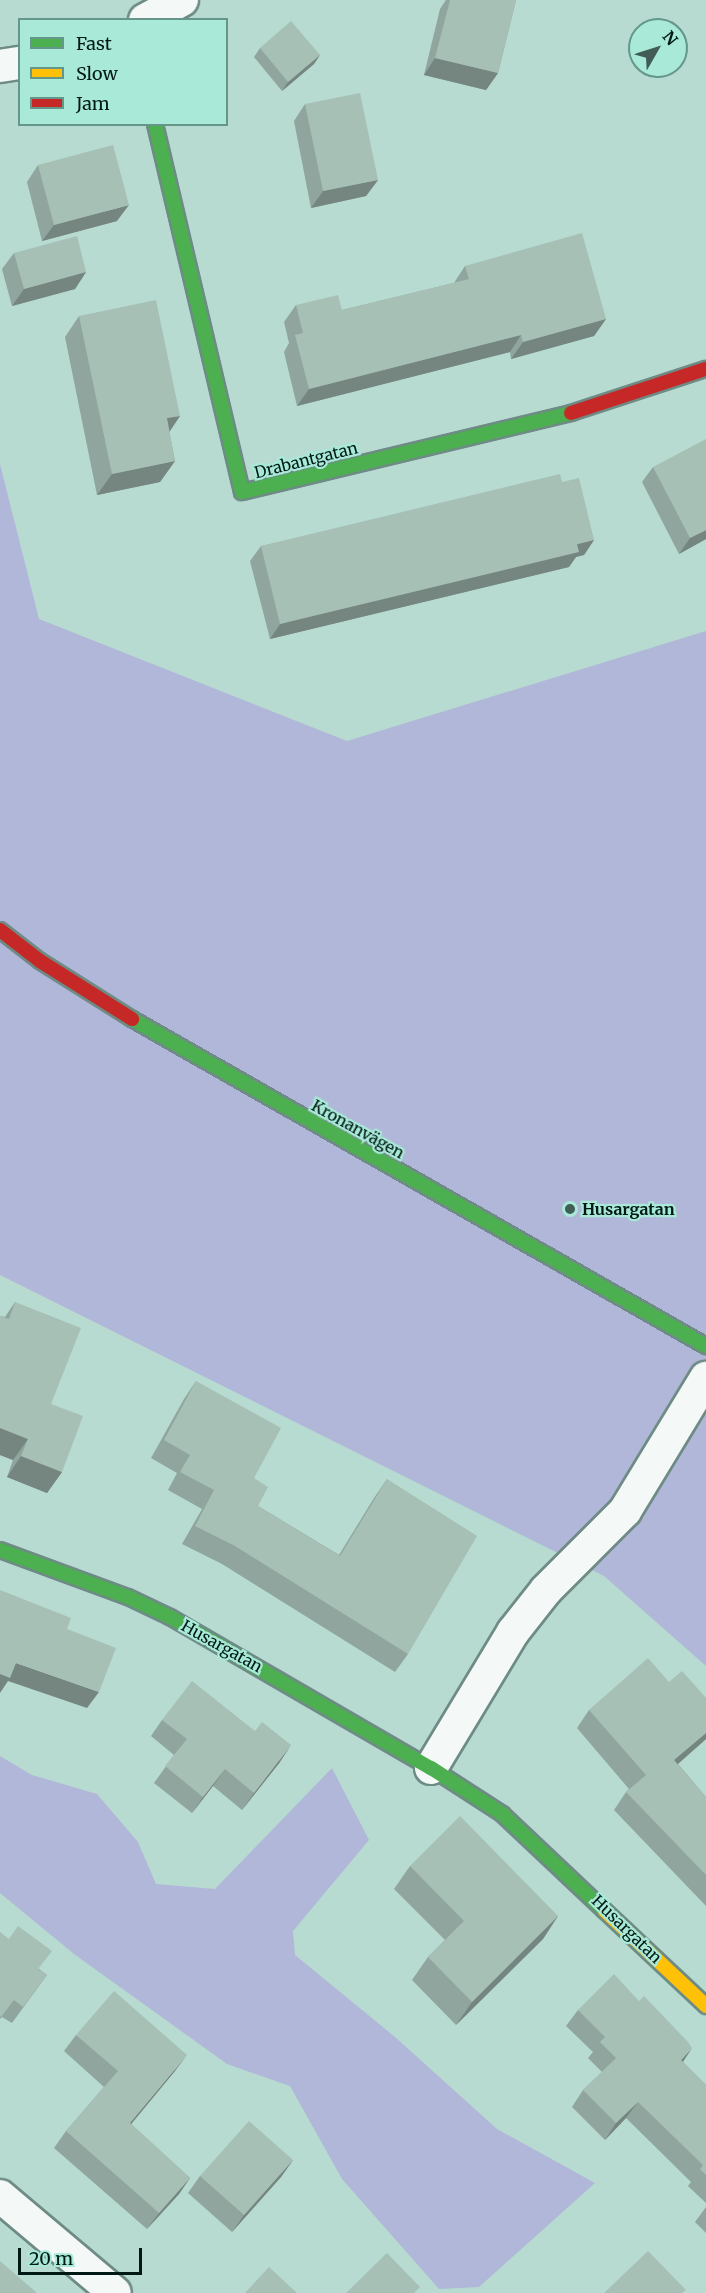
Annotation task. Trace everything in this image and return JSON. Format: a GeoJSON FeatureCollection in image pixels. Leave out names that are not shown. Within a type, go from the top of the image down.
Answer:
{"type":"FeatureCollection","features":[{"type":"Feature","properties":{"kind":"street"},"geometry":{"type":"LineString","coordinates":[[149,18],[182,0]]}},
{"type":"Feature","properties":{"kind":"street"},"geometry":{"type":"LineString","coordinates":[[0,66],[18,63]]}},
{"type":"Feature","properties":{"kind":"street","name":"Drabantgatan"},"geometry":{"type":"LineString","coordinates":[[155,126],[242,492],[589,409],[706,369]]}},
{"type":"Feature","properties":{"kind":"street","name":"Kronanvägen"},"geometry":{"type":"LineString","coordinates":[[0,930],[40,961],[160,1037],[706,1346]]}},
{"type":"Feature","properties":{"kind":"street"},"geometry":{"type":"LineString","coordinates":[[432,1768],[513,1632],[546,1590],[625,1511],[706,1378]]}},
{"type":"Feature","properties":{"kind":"street","name":"Husargatan"},"geometry":{"type":"LineString","coordinates":[[0,1550],[128,1597],[170,1617],[432,1768],[502,1814],[706,2006]]}},
{"type":"Feature","properties":{"kind":"street"},"geometry":{"type":"LineString","coordinates":[[0,2196],[114,2293]]}},
{"type":"Feature","properties":{"kind":"shaded area"},"geometry":{"type":"Polygon","coordinates":[[[0,464],[39,619],[347,741],[706,631],[706,1666],[604,1576],[0,1275],[0,464]]]}},
{"type":"Feature","properties":{"kind":"shaded area"},"geometry":{"type":"Polygon","coordinates":[[[0,1756],[32,1775],[97,1794],[138,1842],[156,1884],[215,1889],[332,1768],[369,1840],[293,1931],[295,1955],[395,2037],[497,2129],[595,2183],[479,2287],[439,2289],[342,2179],[290,2086],[227,2064],[74,1954],[0,1893],[0,1756]]]}},
{"type":"Feature","properties":{"kind":"building"},"geometry":{"type":"Polygon","coordinates":[[[450,0],[516,0],[498,73],[435,58],[450,0]]]}},
{"type":"Feature","properties":{"kind":"building"},"geometry":{"type":"Polygon","coordinates":[[[291,21],[320,55],[288,82],[260,48],[291,21]]]}},
{"type":"Feature","properties":{"kind":"building"},"geometry":{"type":"Polygon","coordinates":[[[360,93],[378,180],[323,191],[305,104],[360,93]]]}},
{"type":"Feature","properties":{"kind":"building"},"geometry":{"type":"Polygon","coordinates":[[[113,145],[129,205],[54,225],[38,165],[113,145]]]}},
{"type":"Feature","properties":{"kind":"building"},"geometry":{"type":"Polygon","coordinates":[[[582,233],[606,319],[523,342],[521,335],[309,389],[295,335],[303,333],[296,305],[338,295],[342,310],[469,279],[465,266],[582,233]]]}},
{"type":"Feature","properties":{"kind":"building"},"geometry":{"type":"Polygon","coordinates":[[[77,236],[86,272],[24,289],[14,253],[77,236]]]}},
{"type":"Feature","properties":{"kind":"building"},"geometry":{"type":"Polygon","coordinates":[[[156,300],[180,416],[167,418],[175,461],[112,474],[79,316],[156,300]]]}},
{"type":"Feature","properties":{"kind":"building"},"geometry":{"type":"Polygon","coordinates":[[[706,439],[706,530],[690,538],[653,467],[706,439]]]}},
{"type":"Feature","properties":{"kind":"building"},"geometry":{"type":"Polygon","coordinates":[[[560,474],[562,482],[579,478],[594,540],[577,544],[579,552],[280,624],[261,546],[560,474]]]}},
{"type":"Feature","properties":{"kind":"building"},"geometry":{"type":"Polygon","coordinates":[[[15,1302],[81,1328],[51,1404],[83,1416],[62,1472],[21,1456],[28,1439],[0,1428],[0,1316],[9,1319],[15,1302]]]}},
{"type":"Feature","properties":{"kind":"building"},"geometry":{"type":"Polygon","coordinates":[[[196,1381],[281,1428],[254,1478],[268,1487],[258,1506],[340,1556],[387,1479],[477,1536],[408,1654],[235,1546],[195,1526],[214,1490],[180,1472],[190,1455],[164,1440],[196,1381]]]}},
{"type":"Feature","properties":{"kind":"building"},"geometry":{"type":"Polygon","coordinates":[[[0,1590],[71,1618],[67,1629],[116,1648],[99,1692],[16,1663],[10,1678],[0,1674],[0,1590]]]}},
{"type":"Feature","properties":{"kind":"building"},"geometry":{"type":"Polygon","coordinates":[[[648,1658],[669,1682],[682,1671],[706,1698],[706,1733],[674,1760],[706,1797],[706,1875],[626,1792],[646,1775],[589,1710],[648,1658]]]}},
{"type":"Feature","properties":{"kind":"building"},"geometry":{"type":"Polygon","coordinates":[[[192,1681],[255,1731],[262,1722],[291,1745],[254,1793],[225,1769],[203,1797],[165,1766],[187,1739],[162,1720],[192,1681]]]}},
{"type":"Feature","properties":{"kind":"building"},"geometry":{"type":"Polygon","coordinates":[[[460,1816],[558,1916],[472,2002],[428,1957],[464,1921],[410,1866],[460,1816]]]}},
{"type":"Feature","properties":{"kind":"building"},"geometry":{"type":"Polygon","coordinates":[[[18,1926],[52,1951],[38,1969],[47,1975],[23,2007],[14,2000],[1,2017],[0,1932],[9,1939],[18,1926]]]}},
{"type":"Feature","properties":{"kind":"building"},"geometry":{"type":"Polygon","coordinates":[[[614,1974],[639,2001],[644,1996],[692,2048],[681,2060],[706,2085],[706,2175],[700,2169],[703,2165],[638,2102],[616,2123],[583,2090],[616,2058],[600,2042],[605,2037],[578,2010],[614,1974]]]}},
{"type":"Feature","properties":{"kind":"building"},"geometry":{"type":"Polygon","coordinates":[[[114,1991],[187,2055],[130,2123],[190,2178],[159,2213],[66,2131],[118,2071],[76,2035],[114,1991]]]}},
{"type":"Feature","properties":{"kind":"building"},"geometry":{"type":"Polygon","coordinates":[[[249,2121],[293,2160],[244,2215],[200,2176],[249,2121]]]}},
{"type":"Feature","properties":{"kind":"building"},"geometry":{"type":"Polygon","coordinates":[[[648,2251],[686,2290],[682,2293],[604,2293],[648,2251]]]}},
{"type":"Feature","properties":{"kind":"building"},"geometry":{"type":"Polygon","coordinates":[[[387,2253],[420,2287],[414,2293],[346,2293],[387,2253]]]}},
{"type":"Feature","properties":{"kind":"building"},"geometry":{"type":"Polygon","coordinates":[[[0,2261],[37,2293],[0,2293],[0,2261]]]}},
{"type":"Feature","properties":{"kind":"building"},"geometry":{"type":"Polygon","coordinates":[[[269,2267],[297,2293],[245,2293],[269,2267]]]}},
{"type":"Feature","properties":{"kind":"traffic: fast"},"geometry":{"type":"LineString","coordinates":[[155,126],[242,492],[571,413]]}},
{"type":"Feature","properties":{"kind":"traffic: fast"},"geometry":{"type":"LineString","coordinates":[[132,1019],[706,1346]]}},
{"type":"Feature","properties":{"kind":"traffic: fast"},"geometry":{"type":"LineString","coordinates":[[0,1550],[128,1597],[170,1617],[431,1768],[502,1814],[605,1911]]}},
{"type":"Feature","properties":{"kind":"traffic: slow"},"geometry":{"type":"LineString","coordinates":[[605,1911],[706,2006]]}},
{"type":"Feature","properties":{"kind":"traffic: jam"},"geometry":{"type":"LineString","coordinates":[[571,413],[706,369]]}},
{"type":"Feature","properties":{"kind":"traffic: jam"},"geometry":{"type":"LineString","coordinates":[[0,930],[40,961],[132,1019]]}},
{"type":"Feature","properties":{"kind":"place","name":"Husargatan"},"geometry":{"type":"Point","coordinates":[570,1209]}}]}
